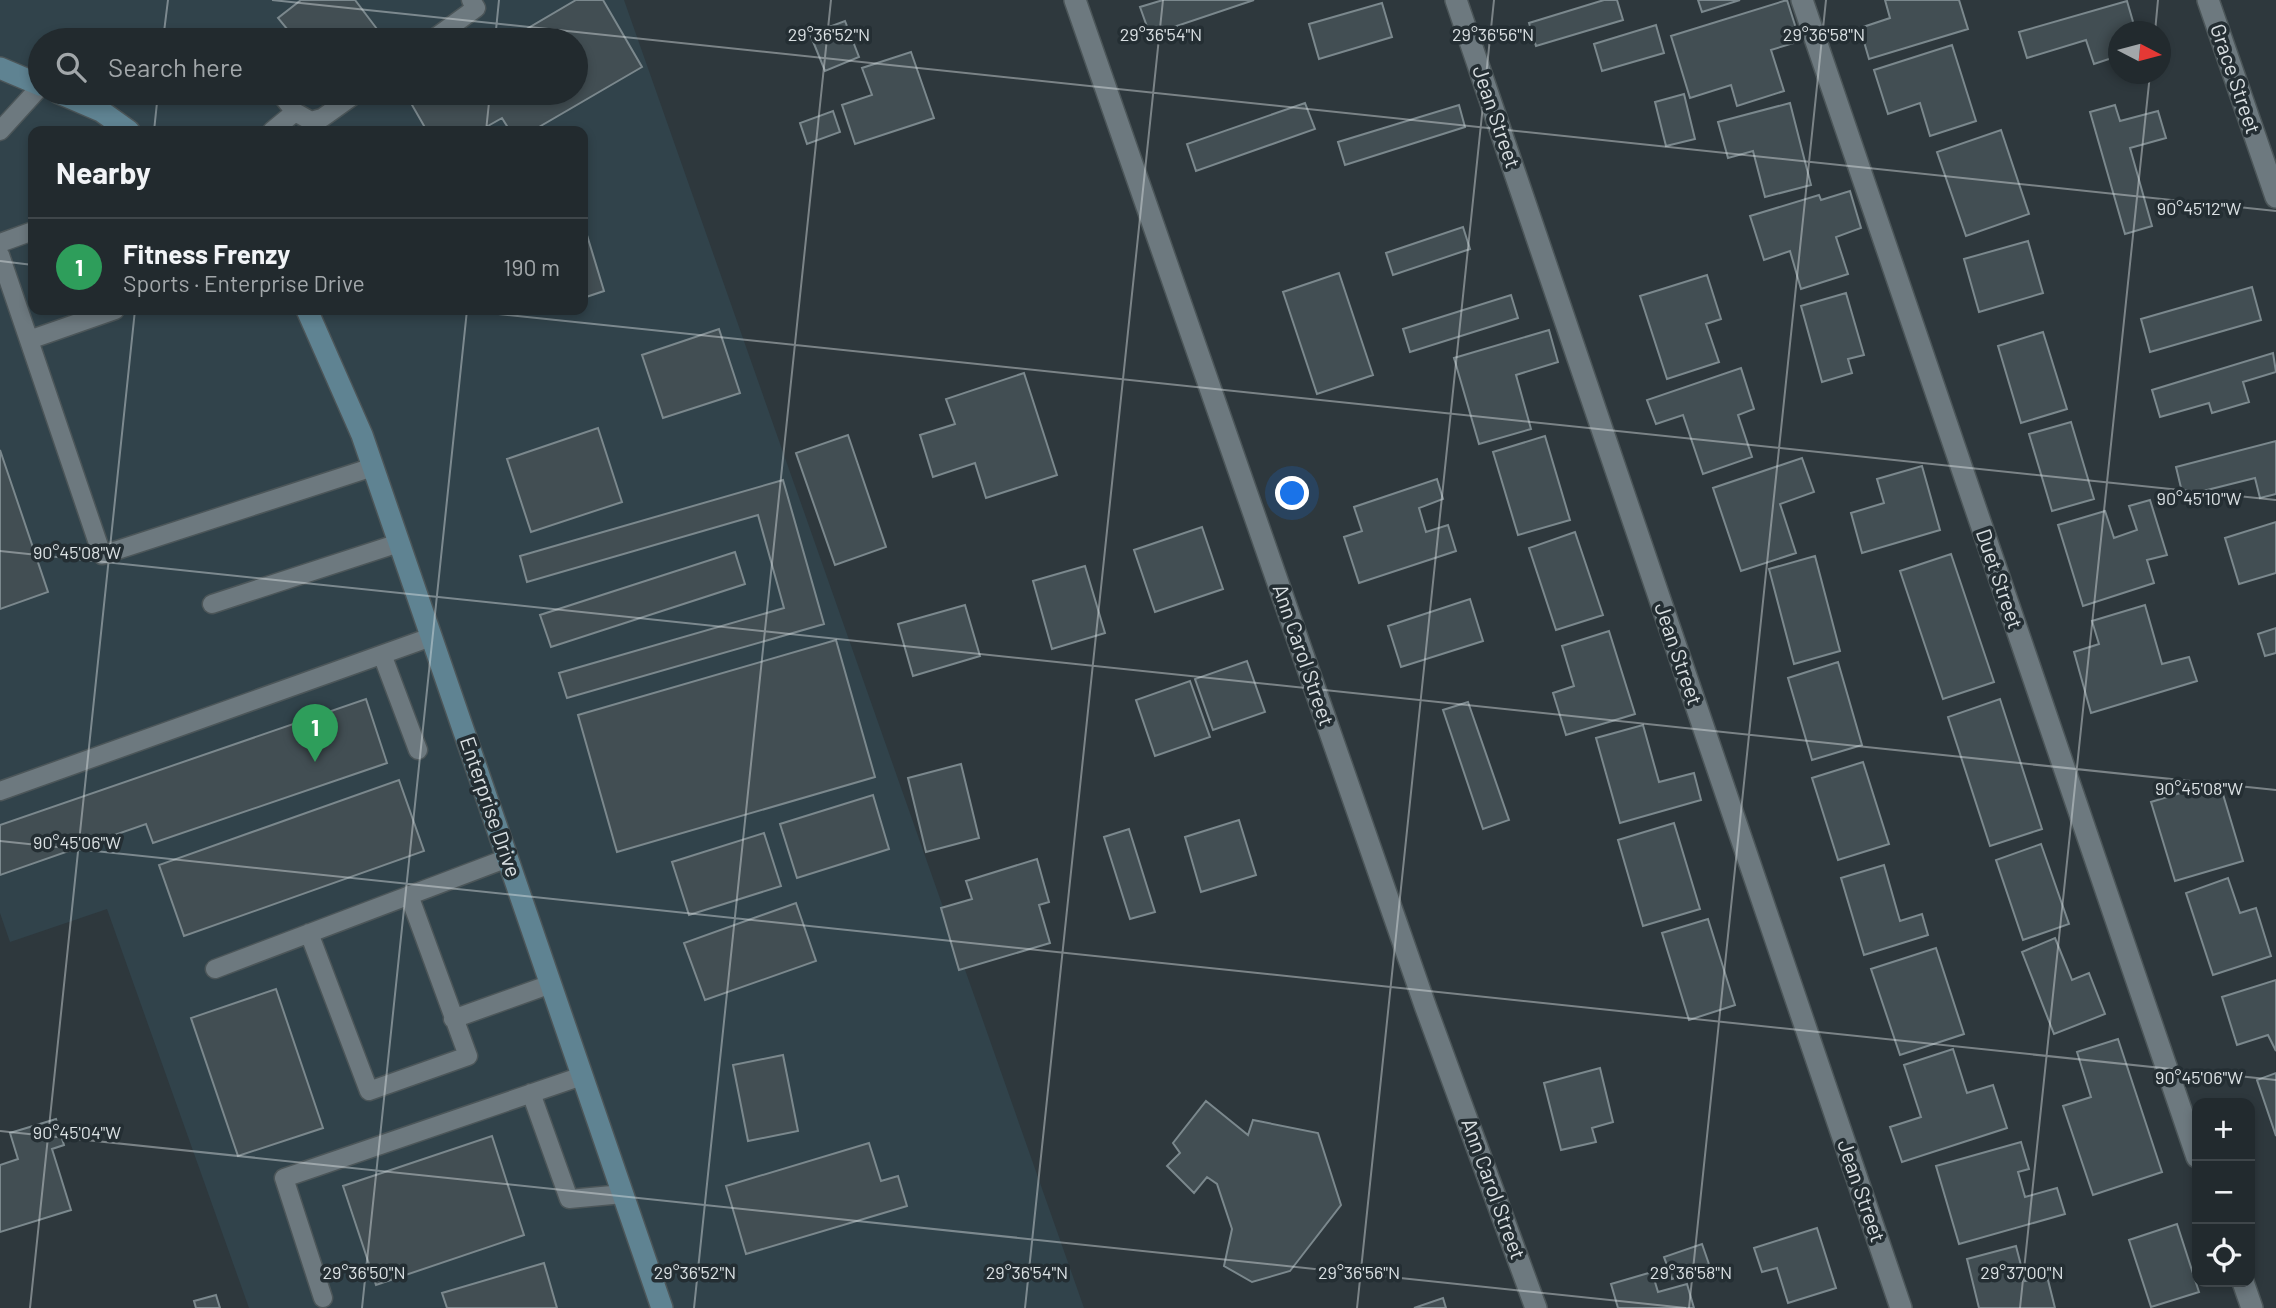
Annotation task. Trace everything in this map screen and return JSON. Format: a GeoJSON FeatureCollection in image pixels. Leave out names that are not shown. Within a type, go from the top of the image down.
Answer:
{"type":"FeatureCollection","features":[{"type":"Feature","properties":{"kind":"street","name":"Ann Carol Street"},"geometry":{"type":"LineString","coordinates":[[1075,0],[1426,1009],[1536,1308]]}},
{"type":"Feature","properties":{"kind":"street","name":"Jean Street"},"geometry":{"type":"LineString","coordinates":[[1456,0],[1901,1308]]}},
{"type":"Feature","properties":{"kind":"street","name":"Duet Street"},"geometry":{"type":"LineString","coordinates":[[1802,0],[2192,1142]]}},
{"type":"Feature","properties":{"kind":"street","name":"Grace Street"},"geometry":{"type":"LineString","coordinates":[[2208,0],[2276,197]]}},
{"type":"Feature","properties":{"kind":"street"},"geometry":{"type":"LineString","coordinates":[[0,68],[28,81]]}},
{"type":"Feature","properties":{"kind":"street"},"geometry":{"type":"LineString","coordinates":[[88,105],[102,111],[122,126]]}},
{"type":"Feature","properties":{"kind":"street","name":"Enterprise Drive"},"geometry":{"type":"LineString","coordinates":[[309,315],[373,467],[662,1308]]}},
{"type":"Feature","properties":{"kind":"street"},"geometry":{"type":"LineString","coordinates":[[2245,1287],[2252,1308]]}},
{"type":"Feature","properties":{"kind":"lane"},"geometry":{"type":"LineString","coordinates":[[448,28],[476,8],[471,0]]}},
{"type":"Feature","properties":{"kind":"lane"},"geometry":{"type":"LineString","coordinates":[[0,131],[28,100]]}},
{"type":"Feature","properties":{"kind":"lane"},"geometry":{"type":"LineString","coordinates":[[289,105],[295,112],[311,121],[322,118],[340,105]]}},
{"type":"Feature","properties":{"kind":"lane"},"geometry":{"type":"LineString","coordinates":[[278,126],[295,112]]}},
{"type":"Feature","properties":{"kind":"lane"},"geometry":{"type":"LineString","coordinates":[[0,243],[28,233]]}},
{"type":"Feature","properties":{"kind":"lane"},"geometry":{"type":"LineString","coordinates":[[0,255],[102,555],[373,467]]}},
{"type":"Feature","properties":{"kind":"lane"},"geometry":{"type":"LineString","coordinates":[[29,340],[102,315]]}},
{"type":"Feature","properties":{"kind":"lane"},"geometry":{"type":"LineString","coordinates":[[212,604],[399,543]]}},
{"type":"Feature","properties":{"kind":"lane"},"geometry":{"type":"LineString","coordinates":[[0,791],[383,657],[431,637]]}},
{"type":"Feature","properties":{"kind":"lane"},"geometry":{"type":"LineString","coordinates":[[383,657],[418,750]]}},
{"type":"Feature","properties":{"kind":"lane"},"geometry":{"type":"LineString","coordinates":[[215,969],[508,858]]}},
{"type":"Feature","properties":{"kind":"lane"},"geometry":{"type":"LineString","coordinates":[[309,933],[369,1091],[468,1056],[410,895]]}},
{"type":"Feature","properties":{"kind":"lane"},"geometry":{"type":"LineString","coordinates":[[453,1019],[551,984]]}},
{"type":"Feature","properties":{"kind":"lane"},"geometry":{"type":"LineString","coordinates":[[323,1298],[284,1178],[582,1076]]}},
{"type":"Feature","properties":{"kind":"lane"},"geometry":{"type":"LineString","coordinates":[[531,1093],[569,1199],[623,1194]]}},
{"type":"Feature","properties":{"kind":"shaded area"},"geometry":{"type":"Polygon","coordinates":[[[0,0],[624,0],[1084,1308],[249,1308],[107,909],[10,942],[0,913],[0,0]]]}},
{"type":"Feature","properties":{"kind":"building"},"geometry":{"type":"Polygon","coordinates":[[[301,0],[355,0],[376,28],[286,28],[278,18],[301,0]]]}},
{"type":"Feature","properties":{"kind":"building"},"geometry":{"type":"Polygon","coordinates":[[[576,0],[603,0],[642,67],[588,98],[588,28],[528,28],[576,0]]]}},
{"type":"Feature","properties":{"kind":"building"},"geometry":{"type":"Polygon","coordinates":[[[1163,0],[1254,0],[1150,35],[1140,7],[1163,0]]]}},
{"type":"Feature","properties":{"kind":"building"},"geometry":{"type":"Polygon","coordinates":[[[1604,0],[1617,0],[1623,20],[1536,46],[1529,23],[1604,0]]]}},
{"type":"Feature","properties":{"kind":"building"},"geometry":{"type":"Polygon","coordinates":[[[1698,0],[1740,0],[1702,12],[1698,0]]]}},
{"type":"Feature","properties":{"kind":"building"},"geometry":{"type":"Polygon","coordinates":[[[1787,0],[1800,41],[1771,50],[1784,91],[1737,106],[1731,85],[1690,98],[1671,36],[1787,0]]]}},
{"type":"Feature","properties":{"kind":"building"},"geometry":{"type":"Polygon","coordinates":[[[1885,0],[1959,0],[1968,29],[1869,59],[1860,28],[1890,18],[1885,0]]]}},
{"type":"Feature","properties":{"kind":"building"},"geometry":{"type":"Polygon","coordinates":[[[2127,1],[2133,21],[2108,21],[2108,59],[2094,64],[2086,40],[2027,58],[2019,32],[2127,1]]]}},
{"type":"Feature","properties":{"kind":"building"},"geometry":{"type":"Polygon","coordinates":[[[1382,3],[1392,37],[1319,59],[1309,24],[1382,3]]]}},
{"type":"Feature","properties":{"kind":"building"},"geometry":{"type":"Polygon","coordinates":[[[845,21],[859,57],[825,71],[810,34],[845,21]]]}},
{"type":"Feature","properties":{"kind":"building"},"geometry":{"type":"Polygon","coordinates":[[[1656,25],[1664,53],[1602,71],[1594,44],[1656,25]]]}},
{"type":"Feature","properties":{"kind":"building"},"geometry":{"type":"Polygon","coordinates":[[[1952,45],[1976,121],[1930,136],[1920,103],[1888,114],[1874,70],[1952,45]]]}},
{"type":"Feature","properties":{"kind":"building"},"geometry":{"type":"Polygon","coordinates":[[[911,52],[934,118],[855,144],[842,105],[872,95],[862,68],[911,52]]]}},
{"type":"Feature","properties":{"kind":"building"},"geometry":{"type":"Polygon","coordinates":[[[1684,94],[1695,139],[1666,146],[1655,102],[1684,94]]]}},
{"type":"Feature","properties":{"kind":"building"},"geometry":{"type":"Polygon","coordinates":[[[1305,103],[1315,129],[1196,171],[1187,144],[1305,103]]]}},
{"type":"Feature","properties":{"kind":"building"},"geometry":{"type":"Polygon","coordinates":[[[1790,103],[1811,185],[1765,197],[1753,151],[1728,158],[1718,122],[1790,103]]]}},
{"type":"Feature","properties":{"kind":"building"},"geometry":{"type":"Polygon","coordinates":[[[412,105],[577,105],[541,126],[507,126],[502,118],[488,126],[424,126],[412,105]]]}},
{"type":"Feature","properties":{"kind":"building"},"geometry":{"type":"Polygon","coordinates":[[[1459,105],[1465,127],[1345,165],[1338,142],[1459,105]]]}},
{"type":"Feature","properties":{"kind":"building"},"geometry":{"type":"Polygon","coordinates":[[[2115,105],[2120,121],[2158,111],[2166,138],[2130,148],[2152,226],[2125,234],[2090,112],[2115,105]]]}},
{"type":"Feature","properties":{"kind":"building"},"geometry":{"type":"Polygon","coordinates":[[[833,111],[840,132],[807,144],[800,123],[833,111]]]}},
{"type":"Feature","properties":{"kind":"building"},"geometry":{"type":"Polygon","coordinates":[[[2001,130],[2029,214],[1966,236],[1937,152],[2001,130]]]}},
{"type":"Feature","properties":{"kind":"building"},"geometry":{"type":"Polygon","coordinates":[[[1850,191],[1861,228],[1836,237],[1848,274],[1801,289],[1790,251],[1764,260],[1750,216],[1819,195],[1821,200],[1850,191]]]}},
{"type":"Feature","properties":{"kind":"building"},"geometry":{"type":"Polygon","coordinates":[[[1463,227],[1470,249],[1393,275],[1386,253],[1463,227]]]}},
{"type":"Feature","properties":{"kind":"building"},"geometry":{"type":"Polygon","coordinates":[[[588,238],[604,291],[588,296],[588,238]]]}},
{"type":"Feature","properties":{"kind":"building"},"geometry":{"type":"Polygon","coordinates":[[[2028,241],[2043,293],[1979,312],[1964,259],[2028,241]]]}},
{"type":"Feature","properties":{"kind":"building"},"geometry":{"type":"Polygon","coordinates":[[[1339,273],[1373,375],[1317,394],[1283,292],[1339,273]]]}},
{"type":"Feature","properties":{"kind":"building"},"geometry":{"type":"Polygon","coordinates":[[[1707,275],[1721,319],[1706,324],[1719,362],[1667,379],[1640,296],[1707,275]]]}},
{"type":"Feature","properties":{"kind":"building"},"geometry":{"type":"Polygon","coordinates":[[[2252,287],[2261,320],[2150,352],[2141,319],[2252,287]]]}},
{"type":"Feature","properties":{"kind":"building"},"geometry":{"type":"Polygon","coordinates":[[[1846,293],[1864,355],[1848,359],[1852,373],[1822,382],[1801,306],[1846,293]]]}},
{"type":"Feature","properties":{"kind":"building"},"geometry":{"type":"Polygon","coordinates":[[[1511,295],[1518,318],[1410,352],[1403,329],[1511,295]]]}},
{"type":"Feature","properties":{"kind":"building"},"geometry":{"type":"Polygon","coordinates":[[[719,329],[740,393],[663,418],[642,355],[719,329]]]}},
{"type":"Feature","properties":{"kind":"building"},"geometry":{"type":"Polygon","coordinates":[[[1549,330],[1558,362],[1516,375],[1531,429],[1479,444],[1454,358],[1549,330]]]}},
{"type":"Feature","properties":{"kind":"building"},"geometry":{"type":"Polygon","coordinates":[[[2043,332],[2067,409],[2021,423],[1998,346],[2043,332]]]}},
{"type":"Feature","properties":{"kind":"building"},"geometry":{"type":"Polygon","coordinates":[[[2273,353],[2276,372],[2243,382],[2249,402],[2212,413],[2209,403],[2160,417],[2152,390],[2273,353]]]}},
{"type":"Feature","properties":{"kind":"building"},"geometry":{"type":"Polygon","coordinates":[[[1741,368],[1754,409],[1738,415],[1752,457],[1703,474],[1683,415],[1656,424],[1647,400],[1741,368]]]}},
{"type":"Feature","properties":{"kind":"building"},"geometry":{"type":"Polygon","coordinates":[[[1024,373],[1057,475],[986,498],[975,463],[933,477],[920,435],[955,424],[946,399],[1024,373]]]}},
{"type":"Feature","properties":{"kind":"building"},"geometry":{"type":"Polygon","coordinates":[[[2071,422],[2094,499],[2052,511],[2029,434],[2071,422]]]}},
{"type":"Feature","properties":{"kind":"building"},"geometry":{"type":"Polygon","coordinates":[[[598,428],[622,502],[531,532],[507,459],[598,428]]]}},
{"type":"Feature","properties":{"kind":"building"},"geometry":{"type":"Polygon","coordinates":[[[848,435],[886,547],[835,565],[796,453],[848,435]]]}},
{"type":"Feature","properties":{"kind":"building"},"geometry":{"type":"Polygon","coordinates":[[[1545,436],[1570,520],[1518,535],[1493,452],[1545,436]]]}},
{"type":"Feature","properties":{"kind":"building"},"geometry":{"type":"Polygon","coordinates":[[[2276,441],[2276,494],[2260,498],[2255,478],[2183,496],[2176,467],[2276,441]]]}},
{"type":"Feature","properties":{"kind":"building"},"geometry":{"type":"Polygon","coordinates":[[[0,450],[48,592],[0,609],[0,450]]]}},
{"type":"Feature","properties":{"kind":"building"},"geometry":{"type":"Polygon","coordinates":[[[1802,458],[1814,492],[1780,504],[1796,553],[1741,571],[1713,488],[1802,458]]]}},
{"type":"Feature","properties":{"kind":"building"},"geometry":{"type":"Polygon","coordinates":[[[1922,466],[1940,530],[1862,553],[1851,513],[1884,503],[1877,479],[1922,466]]]}},
{"type":"Feature","properties":{"kind":"building"},"geometry":{"type":"Polygon","coordinates":[[[1437,479],[1443,499],[1419,508],[1426,532],[1448,525],[1456,551],[1359,583],[1344,537],[1362,531],[1354,507],[1437,479]]]}},
{"type":"Feature","properties":{"kind":"building"},"geometry":{"type":"Polygon","coordinates":[[[783,480],[824,624],[567,698],[559,673],[784,608],[758,515],[527,582],[520,556],[783,480]]]}},
{"type":"Feature","properties":{"kind":"building"},"geometry":{"type":"Polygon","coordinates":[[[2150,500],[2167,555],[2147,560],[2154,583],[2083,606],[2058,525],[2105,511],[2114,538],[2137,530],[2129,506],[2150,500]]]}},
{"type":"Feature","properties":{"kind":"building"},"geometry":{"type":"Polygon","coordinates":[[[2276,522],[2276,573],[2239,584],[2225,538],[2276,522]]]}},
{"type":"Feature","properties":{"kind":"building"},"geometry":{"type":"Polygon","coordinates":[[[1202,527],[1223,589],[1155,612],[1134,550],[1202,527]]]}},
{"type":"Feature","properties":{"kind":"building"},"geometry":{"type":"Polygon","coordinates":[[[1575,532],[1603,615],[1556,630],[1529,548],[1575,532]]]}},
{"type":"Feature","properties":{"kind":"building"},"geometry":{"type":"Polygon","coordinates":[[[735,552],[745,584],[551,647],[540,615],[735,552]]]}},
{"type":"Feature","properties":{"kind":"building"},"geometry":{"type":"Polygon","coordinates":[[[1951,554],[1994,682],[1943,699],[1900,571],[1951,554]]]}},
{"type":"Feature","properties":{"kind":"building"},"geometry":{"type":"Polygon","coordinates":[[[1815,556],[1840,651],[1794,664],[1769,569],[1815,556]]]}},
{"type":"Feature","properties":{"kind":"building"},"geometry":{"type":"Polygon","coordinates":[[[1085,566],[1105,633],[1052,649],[1033,581],[1085,566]]]}},
{"type":"Feature","properties":{"kind":"building"},"geometry":{"type":"Polygon","coordinates":[[[1470,599],[1483,641],[1401,667],[1388,626],[1470,599]]]}},
{"type":"Feature","properties":{"kind":"building"},"geometry":{"type":"Polygon","coordinates":[[[965,605],[980,656],[913,676],[898,624],[965,605]]]}},
{"type":"Feature","properties":{"kind":"building"},"geometry":{"type":"Polygon","coordinates":[[[2145,605],[2162,664],[2189,657],[2197,681],[2091,713],[2074,652],[2099,644],[2092,621],[2145,605]]]}},
{"type":"Feature","properties":{"kind":"building"},"geometry":{"type":"Polygon","coordinates":[[[2276,628],[2276,653],[2265,656],[2258,634],[2276,628]]]}},
{"type":"Feature","properties":{"kind":"building"},"geometry":{"type":"Polygon","coordinates":[[[1609,631],[1635,714],[1566,735],[1553,693],[1574,686],[1562,646],[1609,631]]]}},
{"type":"Feature","properties":{"kind":"building"},"geometry":{"type":"Polygon","coordinates":[[[836,640],[875,777],[617,852],[578,715],[836,640]]]}},
{"type":"Feature","properties":{"kind":"building"},"geometry":{"type":"Polygon","coordinates":[[[1247,661],[1265,712],[1213,730],[1195,679],[1247,661]]]}},
{"type":"Feature","properties":{"kind":"building"},"geometry":{"type":"Polygon","coordinates":[[[1838,662],[1862,745],[1812,760],[1788,678],[1838,662]]]}},
{"type":"Feature","properties":{"kind":"building"},"geometry":{"type":"Polygon","coordinates":[[[1190,681],[1210,737],[1155,756],[1136,700],[1190,681]]]}},
{"type":"Feature","properties":{"kind":"building"},"geometry":{"type":"Polygon","coordinates":[[[366,699],[387,763],[153,843],[146,824],[0,875],[0,825],[366,699]]]}},
{"type":"Feature","properties":{"kind":"building"},"geometry":{"type":"Polygon","coordinates":[[[2000,699],[2042,829],[1990,846],[1948,717],[2000,699]]]}},
{"type":"Feature","properties":{"kind":"building"},"geometry":{"type":"Polygon","coordinates":[[[1468,702],[1509,820],[1483,829],[1443,710],[1468,702]]]}},
{"type":"Feature","properties":{"kind":"building"},"geometry":{"type":"Polygon","coordinates":[[[1643,725],[1659,782],[1694,773],[1701,800],[1620,823],[1596,738],[1643,725]]]}},
{"type":"Feature","properties":{"kind":"building"},"geometry":{"type":"Polygon","coordinates":[[[1863,762],[1889,844],[1838,860],[1812,778],[1863,762]]]}},
{"type":"Feature","properties":{"kind":"building"},"geometry":{"type":"Polygon","coordinates":[[[961,764],[979,838],[926,852],[908,778],[961,764]]]}},
{"type":"Feature","properties":{"kind":"building"},"geometry":{"type":"Polygon","coordinates":[[[399,780],[424,851],[184,936],[159,865],[399,780]]]}},
{"type":"Feature","properties":{"kind":"building"},"geometry":{"type":"Polygon","coordinates":[[[2219,781],[2243,861],[2175,881],[2151,802],[2219,781]]]}},
{"type":"Feature","properties":{"kind":"building"},"geometry":{"type":"Polygon","coordinates":[[[873,795],[889,849],[797,878],[780,824],[873,795]]]}},
{"type":"Feature","properties":{"kind":"building"},"geometry":{"type":"Polygon","coordinates":[[[1239,820],[1256,875],[1201,892],[1185,837],[1239,820]]]}},
{"type":"Feature","properties":{"kind":"building"},"geometry":{"type":"Polygon","coordinates":[[[1674,823],[1700,909],[1643,926],[1618,840],[1674,823]]]}},
{"type":"Feature","properties":{"kind":"building"},"geometry":{"type":"Polygon","coordinates":[[[1129,829],[1155,912],[1130,919],[1104,837],[1129,829]]]}},
{"type":"Feature","properties":{"kind":"building"},"geometry":{"type":"Polygon","coordinates":[[[764,833],[781,886],[689,915],[672,862],[764,833]]]}},
{"type":"Feature","properties":{"kind":"building"},"geometry":{"type":"Polygon","coordinates":[[[2041,844],[2069,924],[2023,940],[1996,860],[2041,844]]]}},
{"type":"Feature","properties":{"kind":"building"},"geometry":{"type":"Polygon","coordinates":[[[1037,859],[1049,902],[1039,905],[1050,943],[959,970],[941,908],[972,899],[966,881],[1037,859]]]}},
{"type":"Feature","properties":{"kind":"building"},"geometry":{"type":"Polygon","coordinates":[[[1884,865],[1900,921],[1922,914],[1928,935],[1864,955],[1841,878],[1884,865]]]}},
{"type":"Feature","properties":{"kind":"building"},"geometry":{"type":"Polygon","coordinates":[[[2228,878],[2240,913],[2256,908],[2271,956],[2213,975],[2186,893],[2228,878]]]}},
{"type":"Feature","properties":{"kind":"building"},"geometry":{"type":"Polygon","coordinates":[[[796,903],[816,961],[705,1000],[684,943],[796,903]]]}},
{"type":"Feature","properties":{"kind":"building"},"geometry":{"type":"Polygon","coordinates":[[[1708,919],[1735,1005],[1689,1020],[1662,933],[1708,919]]]}},
{"type":"Feature","properties":{"kind":"building"},"geometry":{"type":"Polygon","coordinates":[[[2055,938],[2072,980],[2089,973],[2105,1014],[2054,1034],[2022,952],[2055,938]]]}},
{"type":"Feature","properties":{"kind":"building"},"geometry":{"type":"Polygon","coordinates":[[[1936,948],[1964,1034],[1900,1055],[1871,969],[1936,948]]]}},
{"type":"Feature","properties":{"kind":"building"},"geometry":{"type":"Polygon","coordinates":[[[2276,980],[2276,1051],[2268,1035],[2237,1045],[2222,997],[2276,980]]]}},
{"type":"Feature","properties":{"kind":"building"},"geometry":{"type":"Polygon","coordinates":[[[276,989],[323,1128],[238,1156],[191,1018],[276,989]]]}},
{"type":"Feature","properties":{"kind":"building"},"geometry":{"type":"Polygon","coordinates":[[[2118,1039],[2162,1172],[2093,1195],[2063,1106],[2091,1097],[2077,1052],[2118,1039]]]}},
{"type":"Feature","properties":{"kind":"building"},"geometry":{"type":"Polygon","coordinates":[[[1953,1049],[1967,1093],[1993,1085],[2007,1128],[1902,1162],[1890,1127],[1921,1117],[1904,1065],[1953,1049]]]}},
{"type":"Feature","properties":{"kind":"building"},"geometry":{"type":"Polygon","coordinates":[[[783,1055],[798,1131],[748,1141],[733,1065],[783,1055]]]}},
{"type":"Feature","properties":{"kind":"building"},"geometry":{"type":"Polygon","coordinates":[[[1600,1068],[1613,1122],[1592,1128],[1596,1142],[1561,1150],[1544,1083],[1600,1068]]]}},
{"type":"Feature","properties":{"kind":"building"},"geometry":{"type":"Polygon","coordinates":[[[2276,1073],[2276,1136],[2257,1080],[2276,1073]]]}},
{"type":"Feature","properties":{"kind":"building"},"geometry":{"type":"Polygon","coordinates":[[[1206,1101],[1248,1135],[1253,1120],[1318,1133],[1341,1205],[1290,1271],[1252,1282],[1224,1266],[1232,1229],[1217,1184],[1207,1177],[1194,1193],[1167,1166],[1180,1153],[1173,1143],[1206,1101]]]}},
{"type":"Feature","properties":{"kind":"building"},"geometry":{"type":"Polygon","coordinates":[[[56,1119],[64,1145],[52,1149],[71,1210],[0,1232],[0,1165],[18,1159],[10,1133],[56,1119]]]}},
{"type":"Feature","properties":{"kind":"building"},"geometry":{"type":"Polygon","coordinates":[[[492,1136],[524,1235],[376,1285],[343,1186],[492,1136]]]}},
{"type":"Feature","properties":{"kind":"building"},"geometry":{"type":"Polygon","coordinates":[[[2021,1142],[2029,1169],[2018,1172],[2025,1197],[2057,1188],[2065,1214],[1959,1244],[1936,1166],[2021,1142]]]}},
{"type":"Feature","properties":{"kind":"building"},"geometry":{"type":"Polygon","coordinates":[[[869,1143],[881,1181],[898,1176],[907,1206],[746,1254],[726,1186],[869,1143]]]}},
{"type":"Feature","properties":{"kind":"building"},"geometry":{"type":"Polygon","coordinates":[[[2177,1224],[2192,1270],[2192,1287],[2197,1287],[2199,1292],[2151,1307],[2129,1240],[2177,1224]]]}},
{"type":"Feature","properties":{"kind":"building"},"geometry":{"type":"Polygon","coordinates":[[[1817,1228],[1836,1288],[1788,1303],[1777,1268],[1762,1272],[1754,1248],[1817,1228]]]}},
{"type":"Feature","properties":{"kind":"building"},"geometry":{"type":"Polygon","coordinates":[[[1702,1244],[1710,1267],[1672,1279],[1664,1257],[1702,1244]]]}},
{"type":"Feature","properties":{"kind":"building"},"geometry":{"type":"Polygon","coordinates":[[[2016,1246],[2025,1281],[2047,1276],[2055,1308],[1979,1308],[1967,1259],[2016,1246]]]}},
{"type":"Feature","properties":{"kind":"building"},"geometry":{"type":"Polygon","coordinates":[[[544,1263],[557,1308],[447,1308],[442,1293],[544,1263]]]}},
{"type":"Feature","properties":{"kind":"building"},"geometry":{"type":"Polygon","coordinates":[[[1652,1272],[1658,1292],[1687,1284],[1694,1308],[1618,1308],[1611,1284],[1652,1272]]]}},
{"type":"Feature","properties":{"kind":"building"},"geometry":{"type":"Polygon","coordinates":[[[216,1295],[220,1308],[196,1308],[194,1301],[216,1295]]]}},
{"type":"Feature","properties":{"kind":"building"},"geometry":{"type":"Polygon","coordinates":[[[1443,1298],[1446,1308],[1414,1308],[1443,1298]]]}},
{"type":"Feature","properties":{"kind":"place","name":"Fitness Frenzy"},"geometry":{"type":"Point","coordinates":[315,762]}}]}
